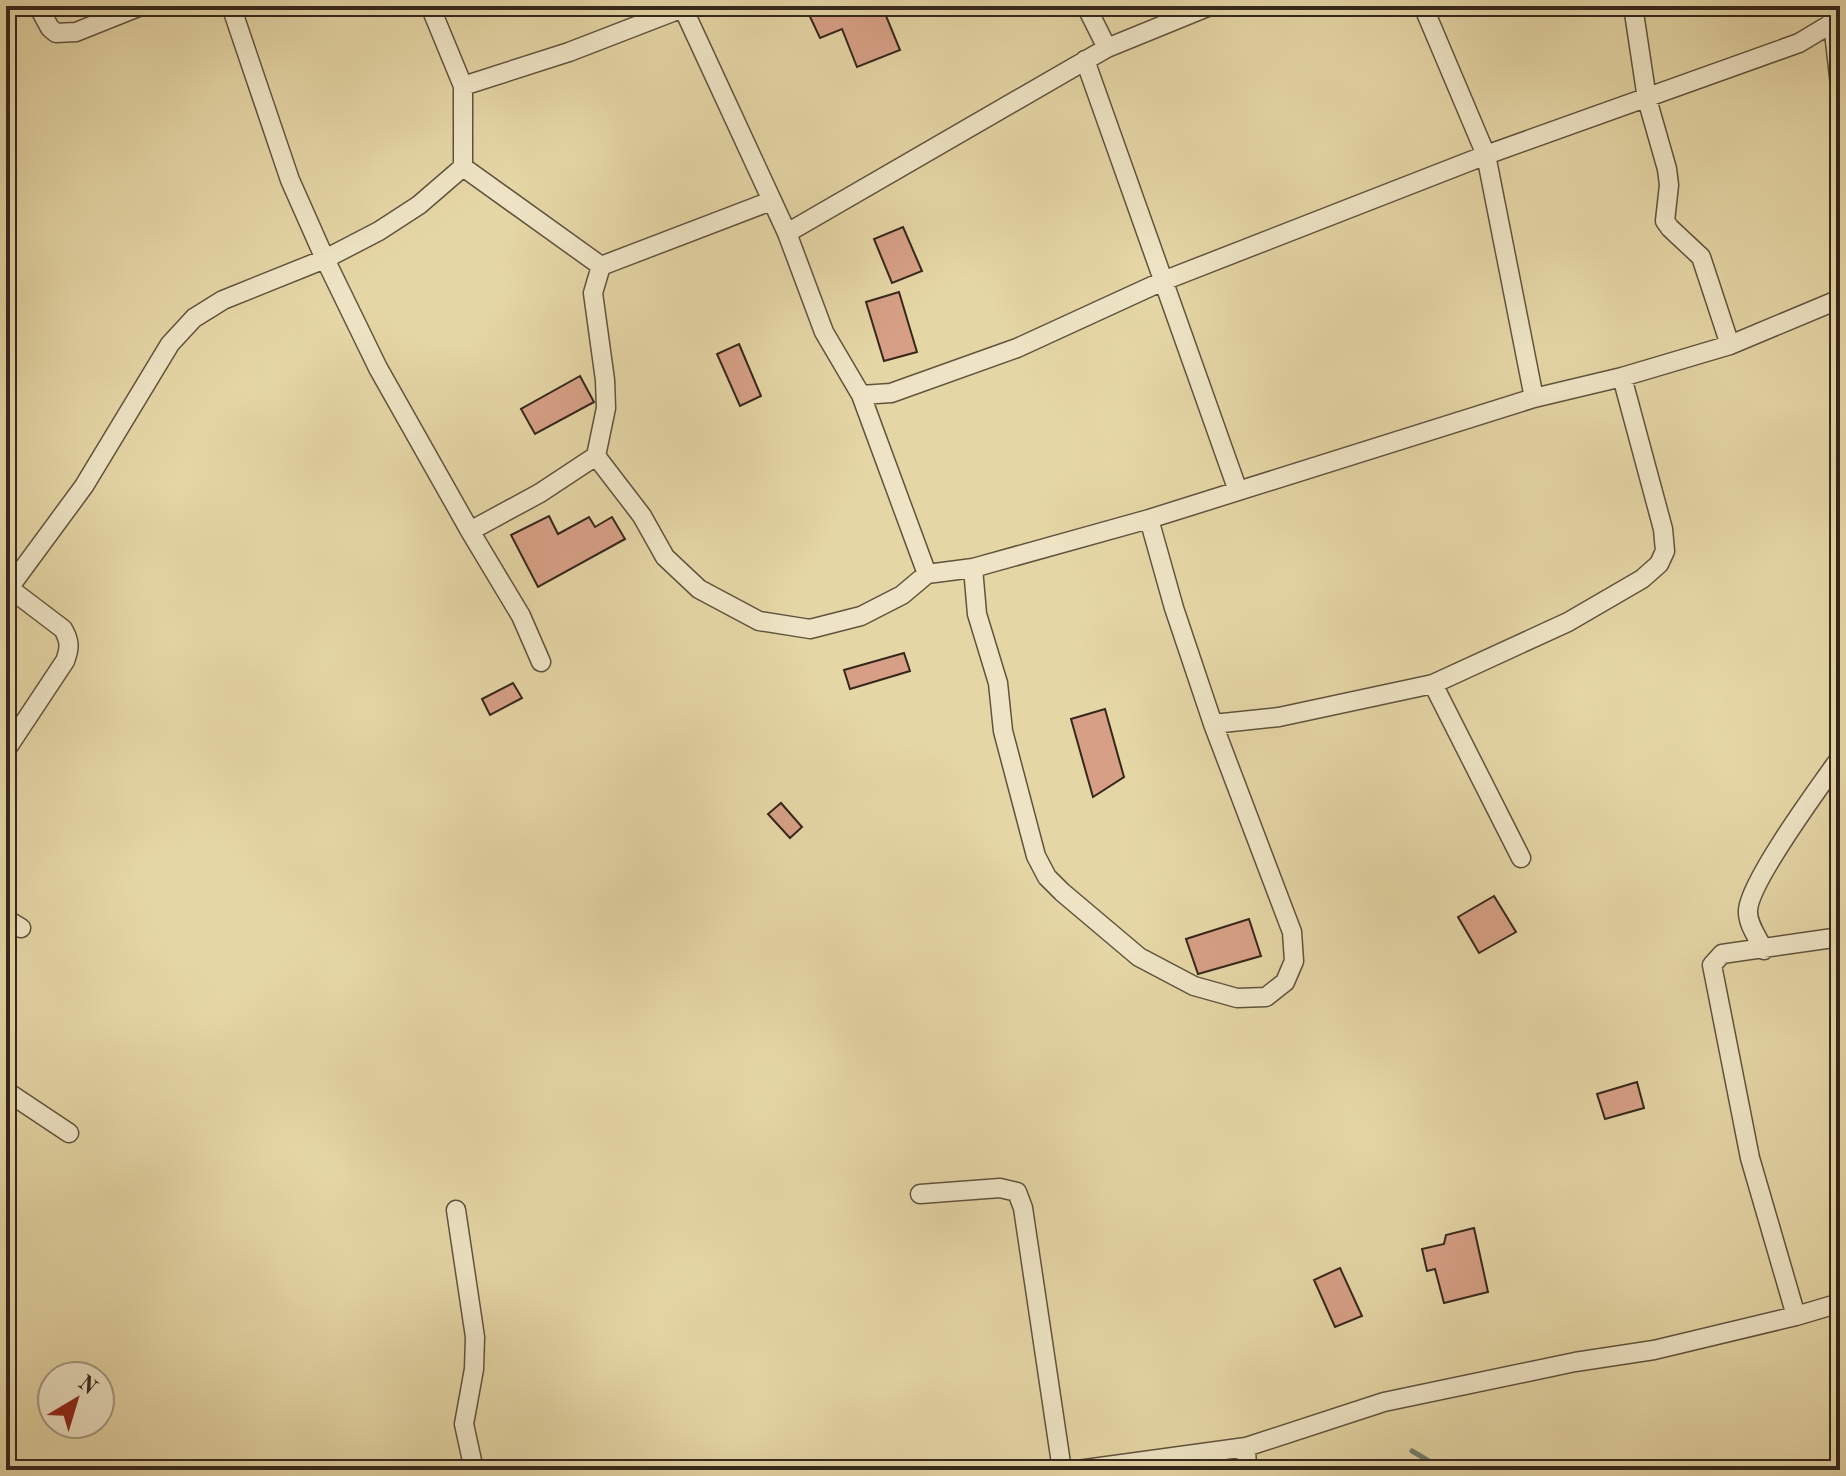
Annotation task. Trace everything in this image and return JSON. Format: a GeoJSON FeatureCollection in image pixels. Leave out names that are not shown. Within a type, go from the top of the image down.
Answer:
{"type":"FeatureCollection","features":[{"type":"Feature","properties":{"kind":"street"},"geometry":{"type":"LineString","coordinates":[[38,6],[56,33],[76,32],[141,6]]}},
{"type":"Feature","properties":{"kind":"street"},"geometry":{"type":"LineString","coordinates":[[231,6],[290,180],[325,259],[378,368],[521,616],[541,662]]}},
{"type":"Feature","properties":{"kind":"street"},"geometry":{"type":"LineString","coordinates":[[6,750],[65,661],[70,648],[63,629],[8,590],[84,486],[170,344],[194,318],[223,300],[325,259],[379,231],[419,205],[463,167],[463,86],[430,6]]}},
{"type":"Feature","properties":{"kind":"street"},"geometry":{"type":"LineString","coordinates":[[1086,6],[1107,48]]}},
{"type":"Feature","properties":{"kind":"street"},"geometry":{"type":"LineString","coordinates":[[787,233],[1107,48],[1210,6]]}},
{"type":"Feature","properties":{"kind":"street"},"geometry":{"type":"LineString","coordinates":[[1423,6],[1486,155],[1534,398]]}},
{"type":"Feature","properties":{"kind":"street"},"geometry":{"type":"LineString","coordinates":[[1633,6],[1647,99],[1667,169],[1669,185],[1665,221],[1701,257],[1730,345]]}},
{"type":"Feature","properties":{"kind":"street"},"geometry":{"type":"LineString","coordinates":[[463,86],[569,52],[685,7],[787,233],[824,332],[861,395],[927,574]]}},
{"type":"Feature","properties":{"kind":"street"},"geometry":{"type":"LineString","coordinates":[[861,395],[891,393],[1017,348],[1163,281],[1486,155],[1799,43],[1833,14]]}},
{"type":"Feature","properties":{"kind":"street"},"geometry":{"type":"LineString","coordinates":[[1833,14],[1840,85]]}},
{"type":"Feature","properties":{"kind":"street"},"geometry":{"type":"LineString","coordinates":[[1085,60],[1238,491]]}},
{"type":"Feature","properties":{"kind":"street"},"geometry":{"type":"LineString","coordinates":[[463,167],[601,266]]}},
{"type":"Feature","properties":{"kind":"street"},"geometry":{"type":"LineString","coordinates":[[601,266],[771,201]]}},
{"type":"Feature","properties":{"kind":"street"},"geometry":{"type":"LineString","coordinates":[[470,531],[540,493],[596,456],[606,408],[593,293],[601,266]]}},
{"type":"Feature","properties":{"kind":"street"},"geometry":{"type":"LineString","coordinates":[[596,456],[642,516],[665,557],[699,589],[759,621],[810,629],[861,616],[902,595],[927,574],[973,568],[1149,519],[1534,398],[1622,377],[1730,345],[1840,299]]}},
{"type":"Feature","properties":{"kind":"street"},"geometry":{"type":"LineString","coordinates":[[1213,724],[1279,717],[1433,684],[1568,622],[1642,579],[1659,564],[1665,551],[1663,529],[1622,377]]}},
{"type":"Feature","properties":{"kind":"street"},"geometry":{"type":"LineString","coordinates":[[973,568],[979,623],[998,683],[1003,731],[1036,856],[1047,877],[1139,957],[1194,986],[1237,998],[1266,997],[1285,982],[1294,961],[1292,932],[1213,724],[1174,608],[1149,519]]}},
{"type":"Feature","properties":{"kind":"street"},"geometry":{"type":"LineString","coordinates":[[1433,684],[1521,858]]}},
{"type":"Feature","properties":{"kind":"street"},"geometry":{"type":"LineString","coordinates":[[1764,950],[1747,912],[1752,894],[1840,758]]}},
{"type":"Feature","properties":{"kind":"street"},"geometry":{"type":"LineString","coordinates":[[1796,1316],[1750,1158],[1712,965],[1722,954],[1840,937]]}},
{"type":"Feature","properties":{"kind":"street"},"geometry":{"type":"LineString","coordinates":[[6,1091],[69,1133]]}},
{"type":"Feature","properties":{"kind":"street"},"geometry":{"type":"LineString","coordinates":[[920,1194],[1000,1188],[1017,1192],[1023,1208],[1062,1470]]}},
{"type":"Feature","properties":{"kind":"street"},"geometry":{"type":"LineString","coordinates":[[456,1210],[475,1337],[474,1369],[464,1424],[474,1470]]}},
{"type":"Feature","properties":{"kind":"street"},"geometry":{"type":"LineString","coordinates":[[1078,1470],[1246,1447],[1384,1402],[1575,1362],[1654,1350],[1840,1303]]}},
{"type":"Feature","properties":{"kind":"street"},"geometry":{"type":"LineString","coordinates":[[1246,1447],[1247,1470]]}},
{"type":"Feature","properties":{"kind":"building"},"geometry":{"type":"Polygon","coordinates":[[[805,6],[882,6],[900,50],[857,67],[842,29],[820,38],[805,6]]]}},
{"type":"Feature","properties":{"kind":"building"},"geometry":{"type":"Polygon","coordinates":[[[903,227],[922,271],[892,283],[874,239],[903,227]]]}},
{"type":"Feature","properties":{"kind":"building"},"geometry":{"type":"Polygon","coordinates":[[[899,292],[917,352],[884,361],[866,302],[899,292]]]}},
{"type":"Feature","properties":{"kind":"building"},"geometry":{"type":"Polygon","coordinates":[[[739,344],[761,396],[740,406],[717,354],[739,344]]]}},
{"type":"Feature","properties":{"kind":"building"},"geometry":{"type":"Polygon","coordinates":[[[580,376],[594,402],[535,434],[521,409],[580,376]]]}},
{"type":"Feature","properties":{"kind":"building"},"geometry":{"type":"Polygon","coordinates":[[[549,516],[558,534],[589,517],[595,527],[612,517],[625,539],[538,587],[511,535],[549,516]]]}},
{"type":"Feature","properties":{"kind":"building"},"geometry":{"type":"Polygon","coordinates":[[[904,653],[910,671],[850,689],[844,670],[904,653]]]}},
{"type":"Feature","properties":{"kind":"building"},"geometry":{"type":"Polygon","coordinates":[[[513,683],[522,698],[490,715],[482,699],[513,683]]]}},
{"type":"Feature","properties":{"kind":"building"},"geometry":{"type":"Polygon","coordinates":[[[1105,709],[1124,777],[1093,797],[1071,719],[1105,709]]]}},
{"type":"Feature","properties":{"kind":"building"},"geometry":{"type":"Polygon","coordinates":[[[781,803],[802,827],[790,838],[768,814],[781,803]]]}},
{"type":"Feature","properties":{"kind":"building"},"geometry":{"type":"Polygon","coordinates":[[[1494,896],[1516,932],[1479,953],[1458,917],[1494,896]]]}},
{"type":"Feature","properties":{"kind":"building"},"geometry":{"type":"Polygon","coordinates":[[[1249,919],[1261,956],[1198,974],[1186,939],[1249,919]]]}},
{"type":"Feature","properties":{"kind":"building"},"geometry":{"type":"Polygon","coordinates":[[[1637,1082],[1644,1108],[1605,1119],[1597,1094],[1637,1082]]]}},
{"type":"Feature","properties":{"kind":"building"},"geometry":{"type":"Polygon","coordinates":[[[1474,1228],[1488,1292],[1444,1303],[1435,1269],[1427,1271],[1422,1249],[1444,1244],[1446,1235],[1474,1228]]]}},
{"type":"Feature","properties":{"kind":"building"},"geometry":{"type":"Polygon","coordinates":[[[1340,1268],[1362,1316],[1335,1327],[1314,1280],[1340,1268]]]}},
{"type":"Feature","properties":{"kind":"waterway"},"geometry":{"type":"LineString","coordinates":[[1412,1451],[1444,1470]]}}]}
